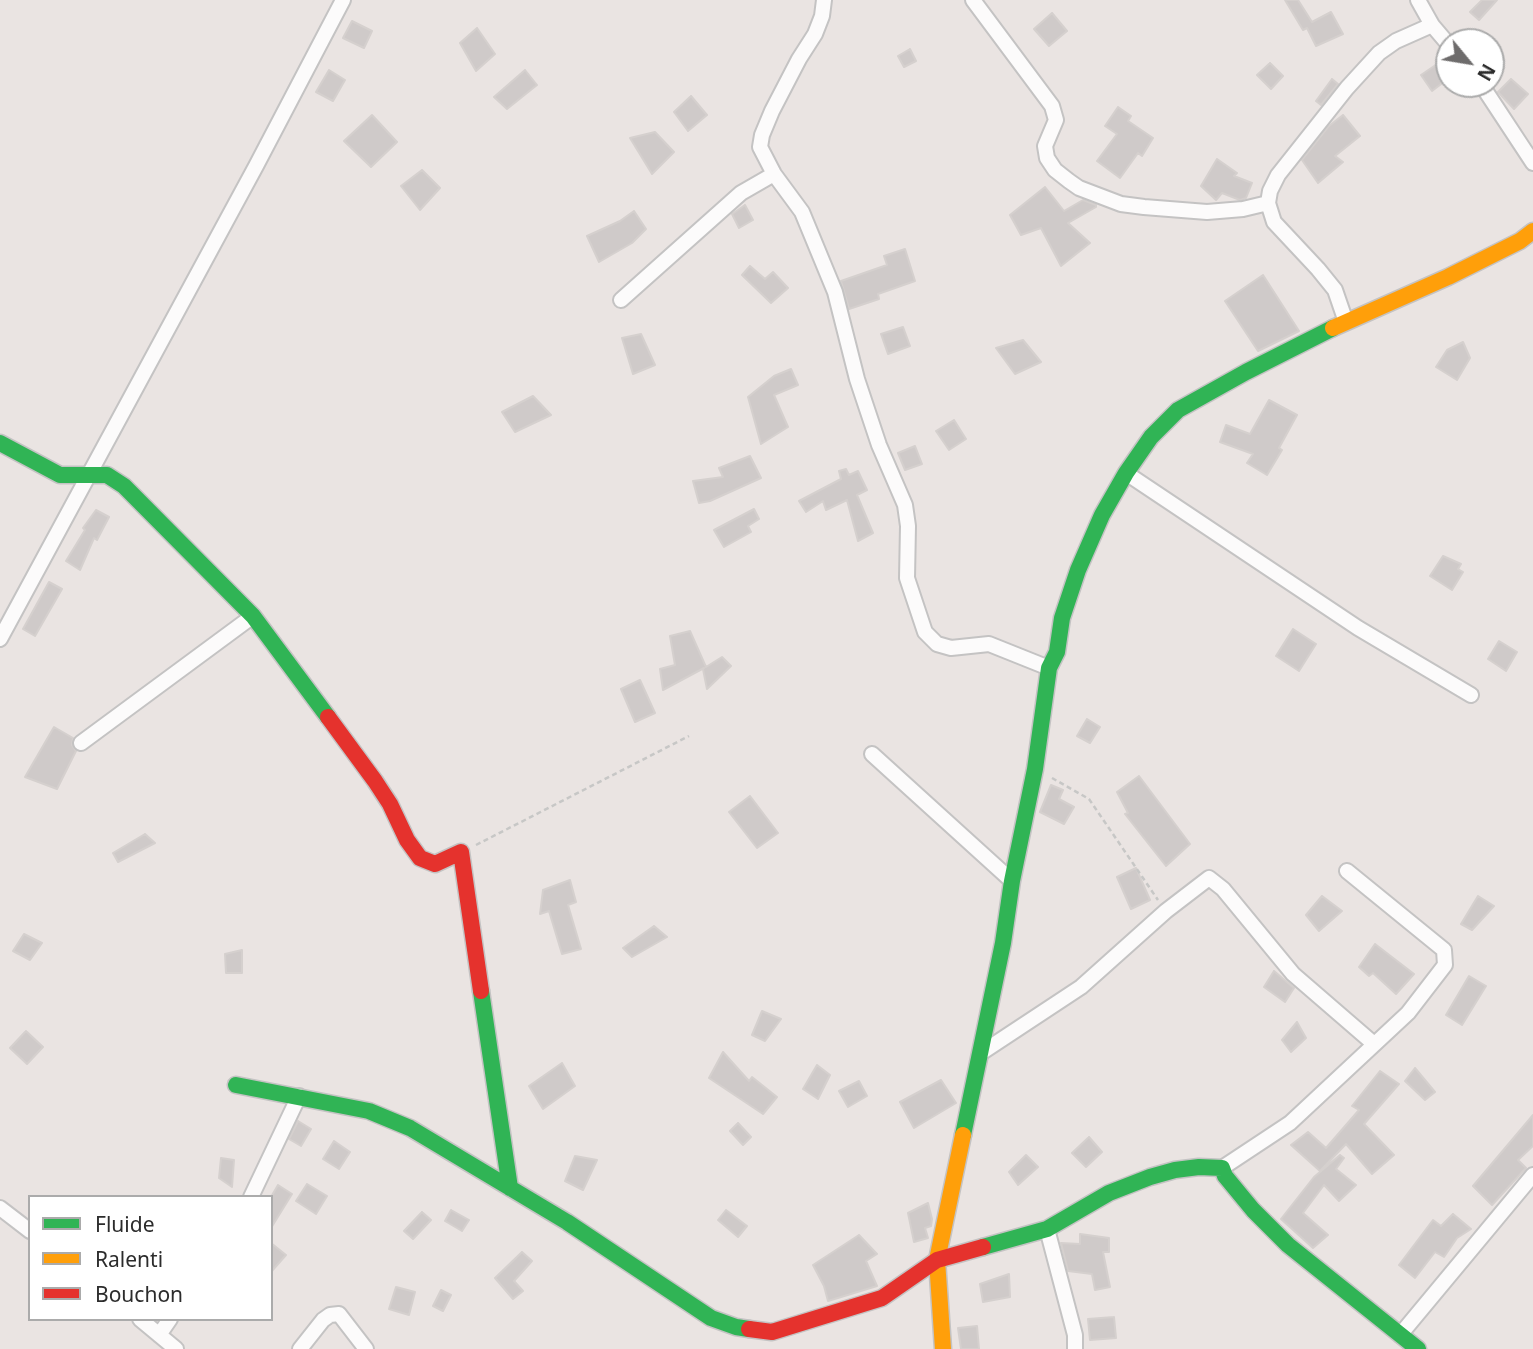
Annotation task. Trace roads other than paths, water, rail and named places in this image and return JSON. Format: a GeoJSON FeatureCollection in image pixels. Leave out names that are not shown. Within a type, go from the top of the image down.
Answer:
{"type":"FeatureCollection","features":[{"type":"Feature","properties":{"kind":"street"},"geometry":{"type":"LineString","coordinates":[[0,639],[343,0]]}},
{"type":"Feature","properties":{"kind":"street"},"geometry":{"type":"LineString","coordinates":[[824,0],[822,16],[815,34],[799,58],[762,135],[760,148],[774,174],[802,212],[825,266],[879,445],[905,505],[908,526],[907,578],[925,632],[937,644],[951,648],[989,644],[1049,668]]}},
{"type":"Feature","properties":{"kind":"street"},"geometry":{"type":"LineString","coordinates":[[973,0],[1052,106],[1056,120],[1045,146],[1047,158],[1055,170],[1079,188],[1121,204],[1207,212],[1243,209],[1268,203]]}},
{"type":"Feature","properties":{"kind":"street"},"geometry":{"type":"LineString","coordinates":[[1418,0],[1435,29]]}},
{"type":"Feature","properties":{"kind":"street"},"geometry":{"type":"LineString","coordinates":[[1346,322],[1335,290],[1274,222],[1268,203],[1270,191],[1279,175],[1365,68],[1386,47],[1432,26]]}},
{"type":"Feature","properties":{"kind":"street"},"geometry":{"type":"LineString","coordinates":[[1490,98],[1533,163]]}},
{"type":"Feature","properties":{"kind":"street"},"geometry":{"type":"LineString","coordinates":[[621,300],[741,193],[774,174]]}},
{"type":"Feature","properties":{"kind":"street"},"geometry":{"type":"LineString","coordinates":[[943,1349],[937,1260],[1003,943],[1012,881],[1035,769],[1049,668],[1057,652],[1062,618],[1078,570],[1102,515],[1126,473],[1152,437],[1178,410],[1246,372],[1346,322],[1448,278],[1520,241],[1533,231]]}},
{"type":"Feature","properties":{"kind":"street"},"geometry":{"type":"LineString","coordinates":[[0,443],[60,475],[107,475],[124,486],[253,616],[375,781],[390,804],[407,840],[420,858],[435,864],[461,852],[510,1188]]}},
{"type":"Feature","properties":{"kind":"street"},"geometry":{"type":"LineString","coordinates":[[1126,473],[1358,628],[1471,695]]}},
{"type":"Feature","properties":{"kind":"street"},"geometry":{"type":"LineString","coordinates":[[81,743],[253,616]]}},
{"type":"Feature","properties":{"kind":"street"},"geometry":{"type":"LineString","coordinates":[[872,754],[1012,881]]}},
{"type":"Feature","properties":{"kind":"street"},"geometry":{"type":"LineString","coordinates":[[236,1085],[299,1096],[386,1117],[410,1128],[567,1222],[711,1318],[736,1327],[772,1332],[882,1298],[937,1260],[1047,1229],[1109,1193],[1150,1177],[1199,1167],[1222,1168],[1290,1124],[1408,1013],[1445,965],[1444,950],[1347,872]]}},
{"type":"Feature","properties":{"kind":"street"},"geometry":{"type":"LineString","coordinates":[[981,1053],[1081,987],[1166,911],[1209,878],[1223,889],[1293,974],[1374,1044]]}},
{"type":"Feature","properties":{"kind":"street"},"geometry":{"type":"LineString","coordinates":[[252,1195],[299,1096]]}},
{"type":"Feature","properties":{"kind":"street"},"geometry":{"type":"LineString","coordinates":[[1222,1168],[1225,1176],[1253,1210],[1288,1245],[1418,1349]]}},
{"type":"Feature","properties":{"kind":"street"},"geometry":{"type":"LineString","coordinates":[[1400,1335],[1533,1175]]}},
{"type":"Feature","properties":{"kind":"street"},"geometry":{"type":"LineString","coordinates":[[0,1208],[28,1229]]}},
{"type":"Feature","properties":{"kind":"street"},"geometry":{"type":"LineString","coordinates":[[1047,1229],[1075,1335],[1075,1349]]}},
{"type":"Feature","properties":{"kind":"street"},"geometry":{"type":"LineString","coordinates":[[300,1349],[323,1320],[330,1315],[339,1314],[366,1349]]}},
{"type":"Feature","properties":{"kind":"street"},"geometry":{"type":"LineString","coordinates":[[143,1321],[176,1349]]}},
{"type":"Feature","properties":{"kind":"street"},"geometry":{"type":"LineString","coordinates":[[159,1335],[169,1321]]}}]}
